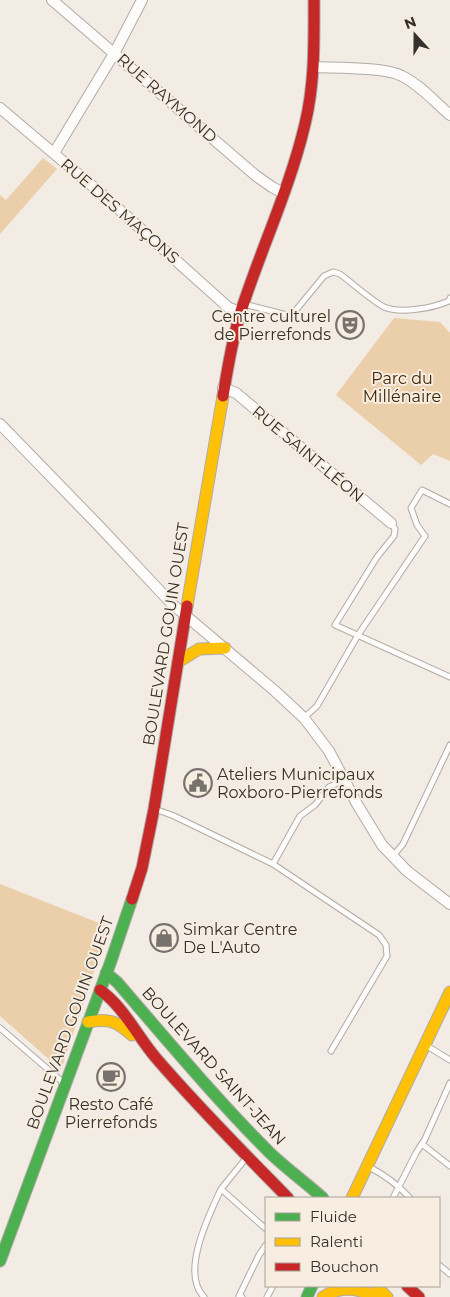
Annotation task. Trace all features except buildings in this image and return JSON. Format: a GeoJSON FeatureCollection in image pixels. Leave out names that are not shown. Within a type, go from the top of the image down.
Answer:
{"type":"FeatureCollection","features":[{"type":"Feature","properties":{"kind":"street","name":"RUE RAYMOND"},"geometry":{"type":"LineString","coordinates":[[52,0],[115,52],[255,175],[272,188],[283,193]]}},
{"type":"Feature","properties":{"kind":"street"},"geometry":{"type":"LineString","coordinates":[[54,153],[115,52],[142,0]]}},
{"type":"Feature","properties":{"kind":"street","name":"BOULEVARD GOUIN OUEST"},"geometry":{"type":"LineString","coordinates":[[0,1262],[138,882],[154,809],[223,388],[232,344],[304,126],[314,66],[314,0]]}},
{"type":"Feature","properties":{"kind":"street"},"geometry":{"type":"LineString","coordinates":[[314,66],[374,70],[399,74],[412,82],[450,115]]}},
{"type":"Feature","properties":{"kind":"street","name":"RUE DES MAÇONS"},"geometry":{"type":"LineString","coordinates":[[0,108],[54,153],[229,308],[243,308]]}},
{"type":"Feature","properties":{"kind":"street","name":"RUE SAINT-LÉON"},"geometry":{"type":"LineString","coordinates":[[223,388],[236,393],[391,523]]}},
{"type":"Feature","properties":{"kind":"street"},"geometry":{"type":"LineString","coordinates":[[0,424],[100,527],[154,586],[304,718],[329,751],[369,825],[392,856],[407,871],[450,904]]}},
{"type":"Feature","properties":{"kind":"street"},"geometry":{"type":"LineString","coordinates":[[178,662],[199,649],[225,648]]}},
{"type":"Feature","properties":{"kind":"street","name":"BOULEVARD SAINT-JEAN"},"geometry":{"type":"LineString","coordinates":[[106,973],[117,982],[204,1083],[267,1150],[322,1197]]}},
{"type":"Feature","properties":{"kind":"street","name":"BOULEVARD SAINT-JEAN"},"geometry":{"type":"LineString","coordinates":[[100,990],[110,998],[147,1048],[209,1118],[287,1197]]}},
{"type":"Feature","properties":{"kind":"street"},"geometry":{"type":"LineString","coordinates":[[355,1197],[450,992]]}},
{"type":"Feature","properties":{"kind":"street"},"geometry":{"type":"LineString","coordinates":[[88,1022],[105,1019],[115,1022],[147,1048]]}},
{"type":"Feature","properties":{"kind":"street"},"geometry":{"type":"LineString","coordinates":[[377,1287],[387,1297]]}},
{"type":"Feature","properties":{"kind":"street"},"geometry":{"type":"LineString","coordinates":[[408,1287],[418,1297]]}},
{"type":"Feature","properties":{"kind":"street"},"geometry":{"type":"LineString","coordinates":[[323,1297],[330,1292],[344,1288],[364,1290],[375,1297]]}},
{"type":"Feature","properties":{"kind":"lane"},"geometry":{"type":"LineString","coordinates":[[243,308],[290,316],[324,276],[333,272],[340,274],[383,307],[395,310],[435,307],[449,301],[450,298]]}},
{"type":"Feature","properties":{"kind":"lane"},"geometry":{"type":"LineString","coordinates":[[304,718],[317,706],[358,635],[425,536],[417,525],[411,508],[422,490],[450,504]]}},
{"type":"Feature","properties":{"kind":"lane"},"geometry":{"type":"LineString","coordinates":[[391,523],[395,529],[394,536],[377,557],[335,625],[450,676]]}},
{"type":"Feature","properties":{"kind":"lane"},"geometry":{"type":"LineString","coordinates":[[392,856],[403,844],[450,745]]}},
{"type":"Feature","properties":{"kind":"lane"},"geometry":{"type":"LineString","coordinates":[[273,864],[300,816],[315,805],[329,787],[344,780]]}},
{"type":"Feature","properties":{"kind":"lane"},"geometry":{"type":"LineString","coordinates":[[154,809],[174,816],[273,864],[380,935],[386,945],[387,956],[331,1051]]}},
{"type":"Feature","properties":{"kind":"lane"},"geometry":{"type":"LineString","coordinates":[[0,1028],[65,1084]]}},
{"type":"Feature","properties":{"kind":"lane"},"geometry":{"type":"LineString","coordinates":[[425,1045],[450,1060]]}},
{"type":"Feature","properties":{"kind":"lane"},"geometry":{"type":"LineString","coordinates":[[394,1197],[422,1144],[450,1083]]}},
{"type":"Feature","properties":{"kind":"lane"},"geometry":{"type":"LineString","coordinates":[[422,1144],[450,1166]]}},
{"type":"Feature","properties":{"kind":"lane"},"geometry":{"type":"LineString","coordinates":[[204,1297],[196,1284],[194,1268],[200,1242],[221,1190],[248,1157]]}},
{"type":"Feature","properties":{"kind":"lane"},"geometry":{"type":"LineString","coordinates":[[368,1167],[382,1173],[399,1186],[409,1197]]}},
{"type":"Feature","properties":{"kind":"lane"},"geometry":{"type":"LineString","coordinates":[[221,1190],[265,1228]]}},
{"type":"Feature","properties":{"kind":"lane"},"geometry":{"type":"LineString","coordinates":[[240,1297],[259,1255],[265,1246]]}},
{"type":"Feature","properties":{"kind":"lane"},"geometry":{"type":"LineString","coordinates":[[440,1266],[450,1274]]}},
{"type":"Feature","properties":{"kind":"green space"},"geometry":{"type":"Polygon","coordinates":[[[43,158],[57,169],[0,234],[0,195],[6,200],[43,158]]]}},
{"type":"Feature","properties":{"kind":"green space","name":"Parc du Millénaire"},"geometry":{"type":"Polygon","coordinates":[[[394,318],[440,322],[450,333],[450,461],[433,454],[421,465],[336,395],[394,318]]]}},
{"type":"Feature","properties":{"kind":"green space"},"geometry":{"type":"Polygon","coordinates":[[[0,884],[109,927],[61,1070],[0,1016],[0,884]]]}},
{"type":"Feature","properties":{"kind":"traffic: fast"},"geometry":{"type":"LineString","coordinates":[[0,1261],[111,961],[132,899]]}},
{"type":"Feature","properties":{"kind":"traffic: fast"},"geometry":{"type":"LineString","coordinates":[[106,973],[117,982],[250,1133],[276,1159],[322,1197]]}},
{"type":"Feature","properties":{"kind":"traffic: fast"},"geometry":{"type":"LineString","coordinates":[[307,1297],[312,1287]]}},
{"type":"Feature","properties":{"kind":"traffic: slow"},"geometry":{"type":"LineString","coordinates":[[187,606],[223,396]]}},
{"type":"Feature","properties":{"kind":"traffic: slow"},"geometry":{"type":"LineString","coordinates":[[178,662],[199,649],[225,648]]}},
{"type":"Feature","properties":{"kind":"traffic: slow"},"geometry":{"type":"LineString","coordinates":[[352,1197],[450,992]]}},
{"type":"Feature","properties":{"kind":"traffic: slow"},"geometry":{"type":"LineString","coordinates":[[88,1022],[101,1020],[112,1022],[121,1026],[132,1035]]}},
{"type":"Feature","properties":{"kind":"traffic: slow"},"geometry":{"type":"LineString","coordinates":[[377,1287],[387,1297]]}},
{"type":"Feature","properties":{"kind":"traffic: slow"},"geometry":{"type":"LineString","coordinates":[[323,1297],[329,1293],[349,1289],[362,1291],[375,1297]]}},
{"type":"Feature","properties":{"kind":"traffic: jam"},"geometry":{"type":"LineString","coordinates":[[223,396],[241,311],[291,172],[305,124],[312,78],[314,0]]}},
{"type":"Feature","properties":{"kind":"traffic: jam"},"geometry":{"type":"LineString","coordinates":[[132,899],[142,868],[154,809],[187,606]]}},
{"type":"Feature","properties":{"kind":"traffic: jam"},"geometry":{"type":"LineString","coordinates":[[100,990],[116,1005],[156,1058],[188,1094],[287,1197]]}},
{"type":"Feature","properties":{"kind":"traffic: jam"},"geometry":{"type":"LineString","coordinates":[[408,1287],[419,1297]]}},
{"type":"Feature","properties":{"kind":"place","name":"Centre culturel de Pierrefonds"},"geometry":{"type":"Point","coordinates":[350,325]}},
{"type":"Feature","properties":{"kind":"place","name":"Ateliers Municipaux Roxboro-Pierrefonds"},"geometry":{"type":"Point","coordinates":[198,783]}},
{"type":"Feature","properties":{"kind":"place","name":"Simkar Centre De L'Auto"},"geometry":{"type":"Point","coordinates":[164,938]}},
{"type":"Feature","properties":{"kind":"place","name":"Resto Café Pierrefonds"},"geometry":{"type":"Point","coordinates":[111,1077]}}]}
